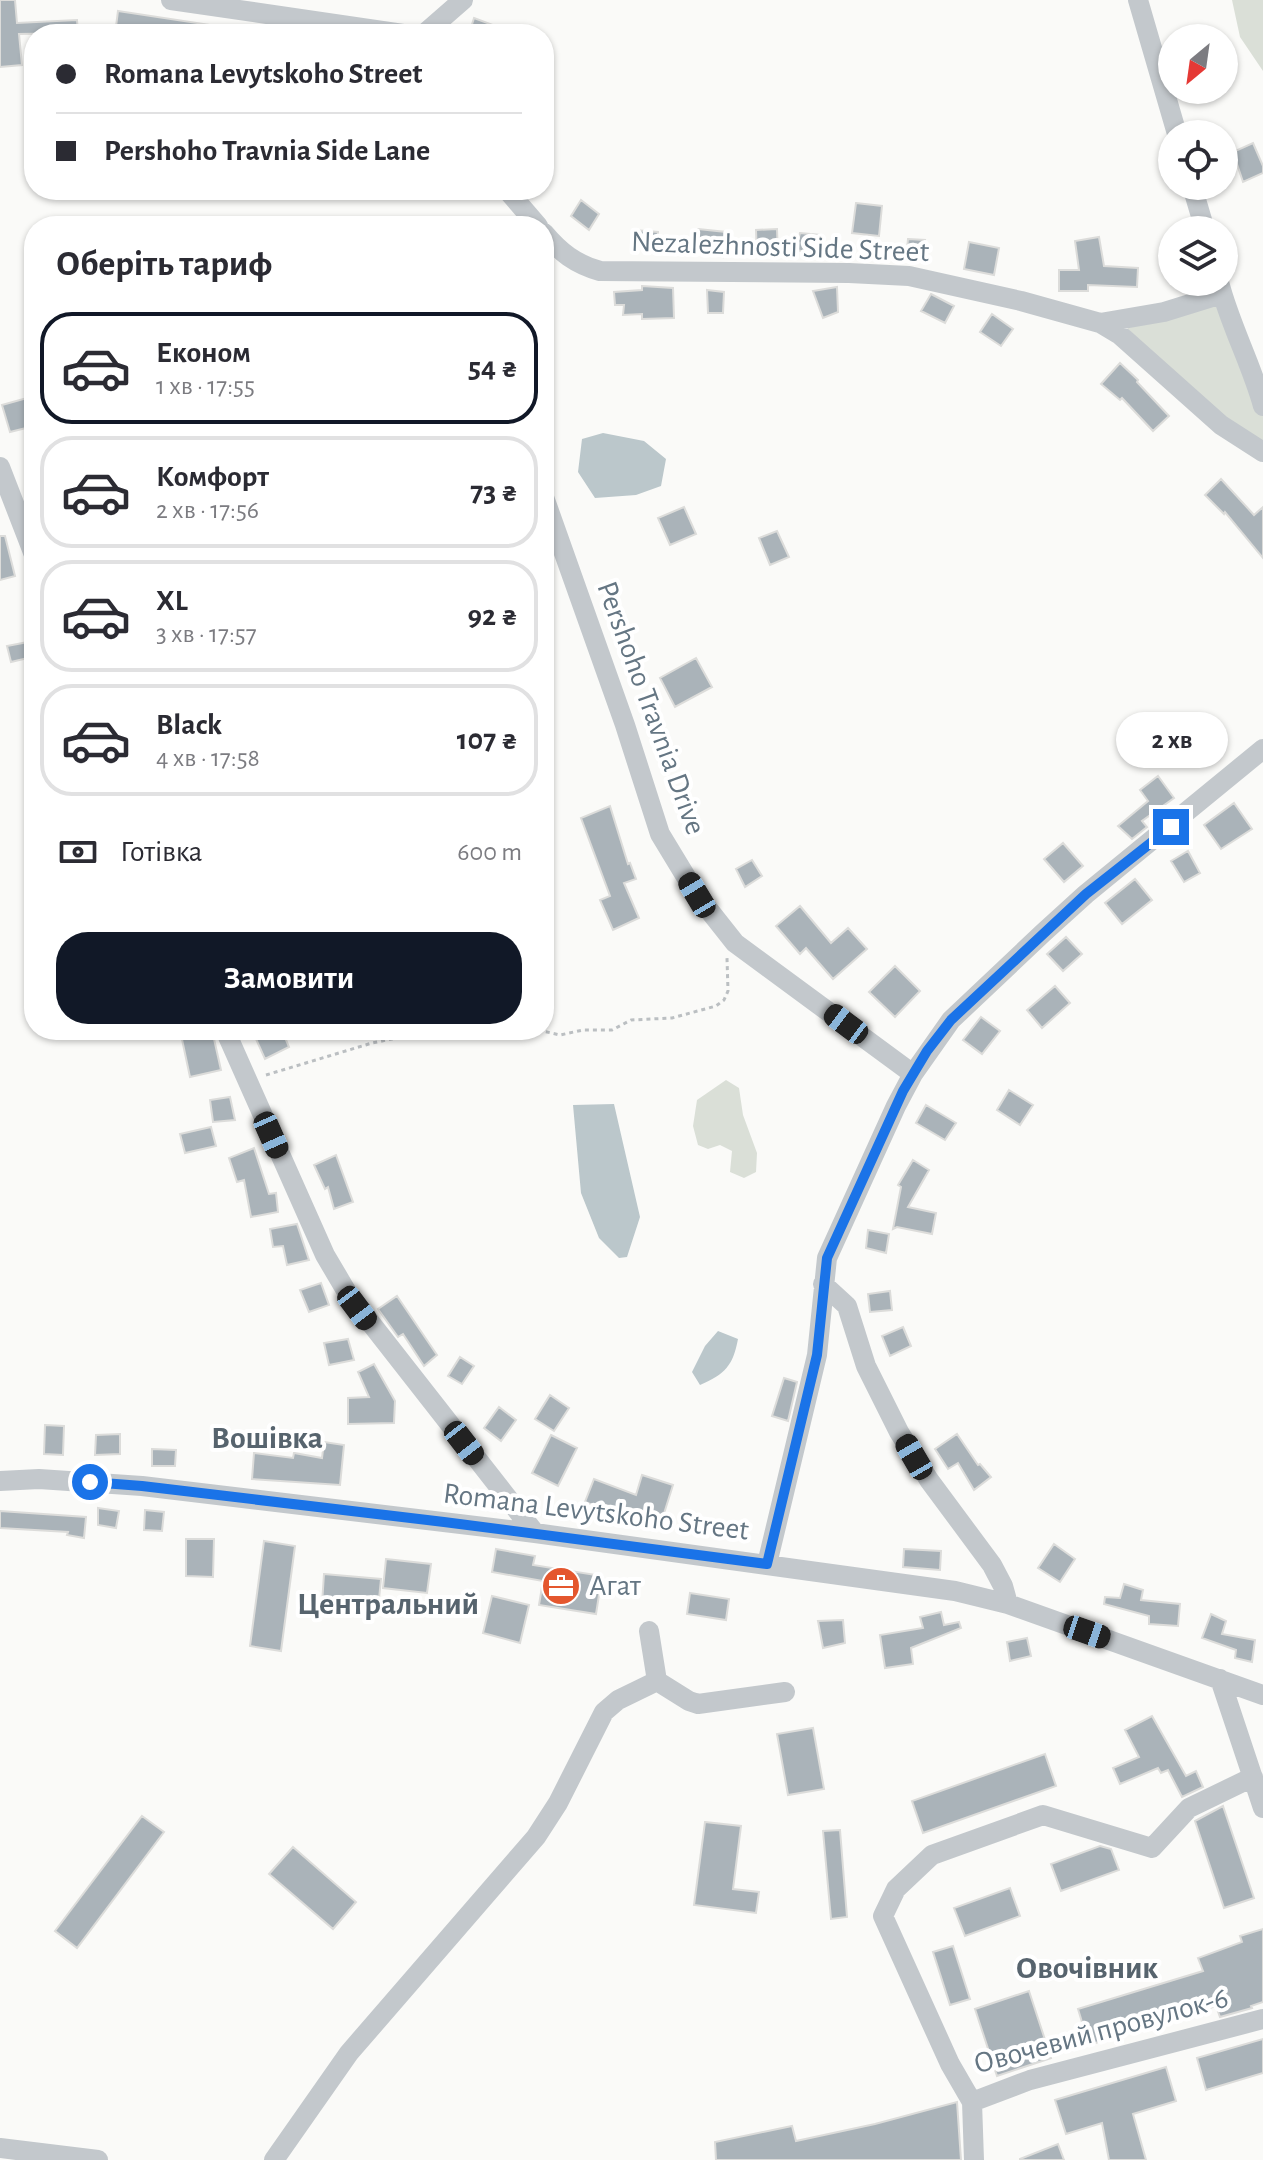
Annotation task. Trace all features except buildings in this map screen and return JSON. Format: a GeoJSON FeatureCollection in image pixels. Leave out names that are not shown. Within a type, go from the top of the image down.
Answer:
{"type":"FeatureCollection","features":[{"type":"Feature","properties":{"kind":"street"},"geometry":{"type":"LineString","coordinates":[[171,0],[335,24]]}},
{"type":"Feature","properties":{"kind":"street"},"geometry":{"type":"LineString","coordinates":[[435,24],[463,0]]}},
{"type":"Feature","properties":{"kind":"street"},"geometry":{"type":"LineString","coordinates":[[1138,0],[1173,120]]}},
{"type":"Feature","properties":{"kind":"street"},"geometry":{"type":"LineString","coordinates":[[516,200],[529,216]]}},
{"type":"Feature","properties":{"kind":"street","name":"Nezalezhnosti Side Street"},"geometry":{"type":"LineString","coordinates":[[554,243],[566,256],[600,271],[909,276],[994,294],[1100,323],[1135,346],[1221,425],[1263,452]]}},
{"type":"Feature","properties":{"kind":"street"},"geometry":{"type":"LineString","coordinates":[[1100,323],[1164,312],[1201,296]]}},
{"type":"Feature","properties":{"kind":"street"},"geometry":{"type":"LineString","coordinates":[[1222,296],[1263,406]]}},
{"type":"Feature","properties":{"kind":"street"},"geometry":{"type":"LineString","coordinates":[[0,467],[24,529]]}},
{"type":"Feature","properties":{"kind":"street","name":"Pershoho Travnia Drive"},"geometry":{"type":"LineString","coordinates":[[554,525],[660,834],[697,895],[735,943],[913,1074]]}},
{"type":"Feature","properties":{"kind":"street"},"geometry":{"type":"LineString","coordinates":[[767,1564],[817,1355],[827,1258],[913,1074],[951,1020],[1043,933],[1263,749]]}},
{"type":"Feature","properties":{"kind":"street"},"geometry":{"type":"LineString","coordinates":[[229,1040],[325,1255],[348,1294],[535,1533]]}},
{"type":"Feature","properties":{"kind":"street"},"geometry":{"type":"LineString","coordinates":[[823,1284],[847,1306],[866,1366],[899,1432],[929,1480],[992,1565],[1008,1604]]}},
{"type":"Feature","properties":{"kind":"street","name":"Romana Levytskoho Street"},"geometry":{"type":"LineString","coordinates":[[0,1481],[39,1479],[142,1486],[535,1533],[955,1591],[1008,1604],[1263,1695]]}},
{"type":"Feature","properties":{"kind":"street"},"geometry":{"type":"LineString","coordinates":[[649,1631],[657,1681],[689,1701],[698,1704],[785,1692]]}},
{"type":"Feature","properties":{"kind":"street"},"geometry":{"type":"LineString","coordinates":[[1220,1679],[1263,1808]]}},
{"type":"Feature","properties":{"kind":"street"},"geometry":{"type":"LineString","coordinates":[[274,2160],[349,2053],[536,1837],[567,1785],[600,1717],[618,1700],[657,1681]]}},
{"type":"Feature","properties":{"kind":"street","name":"Овочевий провулок-6"},"geometry":{"type":"LineString","coordinates":[[1253,1777],[1189,1808],[1152,1848],[1043,1815],[932,1855],[896,1889],[883,1916],[950,2064],[972,2102],[1030,2080],[1263,2019]]}},
{"type":"Feature","properties":{"kind":"street"},"geometry":{"type":"LineString","coordinates":[[972,2102],[974,2160]]}},
{"type":"Feature","properties":{"kind":"street"},"geometry":{"type":"LineString","coordinates":[[0,2148],[98,2160]]}},
{"type":"Feature","properties":{"kind":"path"},"geometry":{"type":"LineString","coordinates":[[554,1034],[612,1030],[631,1020],[672,1018],[716,1006],[724,1000],[728,991],[727,959],[735,943]]}},
{"type":"Feature","properties":{"kind":"path"},"geometry":{"type":"LineString","coordinates":[[247,1081],[387,1040]]}},
{"type":"Feature","properties":{"kind":"shaded area"},"geometry":{"type":"Polygon","coordinates":[[[1232,0],[1263,0],[1263,71],[1240,37],[1232,0]]]}},
{"type":"Feature","properties":{"kind":"shaded area"},"geometry":{"type":"Polygon","coordinates":[[[1223,296],[1263,406],[1263,452],[1238,437],[1120,321],[1223,296]]]}},
{"type":"Feature","properties":{"kind":"shaded area"},"geometry":{"type":"Polygon","coordinates":[[[603,433],[644,441],[666,459],[661,486],[636,495],[595,498],[578,472],[582,439],[603,433]]]}},
{"type":"Feature","properties":{"kind":"shaded area"},"geometry":{"type":"Polygon","coordinates":[[[726,1080],[739,1088],[743,1115],[757,1153],[756,1172],[744,1178],[730,1172],[732,1151],[720,1145],[708,1149],[698,1145],[693,1126],[697,1100],[726,1080]]]}},
{"type":"Feature","properties":{"kind":"shaded area"},"geometry":{"type":"Polygon","coordinates":[[[614,1104],[640,1217],[627,1257],[619,1258],[599,1238],[581,1193],[573,1105],[614,1104]]]}},
{"type":"Feature","properties":{"kind":"shaded area"},"geometry":{"type":"Polygon","coordinates":[[[718,1331],[738,1339],[733,1356],[722,1373],[700,1385],[692,1372],[705,1346],[718,1331]]]}},
{"type":"Feature","properties":{"kind":"place","name":"Агат"},"geometry":{"type":"Point","coordinates":[561,1586]}},
{"type":"Feature","properties":{"kind":"district","name":"Вошівка"},"geometry":{"type":"Point","coordinates":[267,1438]}},
{"type":"Feature","properties":{"kind":"district","name":"Центральний"},"geometry":{"type":"Point","coordinates":[388,1604]}},
{"type":"Feature","properties":{"kind":"district","name":"Овочівник"},"geometry":{"type":"Point","coordinates":[1087,1968]}},
{"type":"Feature","properties":{"kind":"route"},"geometry":{"type":"LineString","coordinates":[[90,1482],[535,1533],[767,1564],[817,1355],[827,1258],[903,1091],[927,1051],[951,1020],[1086,894],[1171,827]]}}]}
